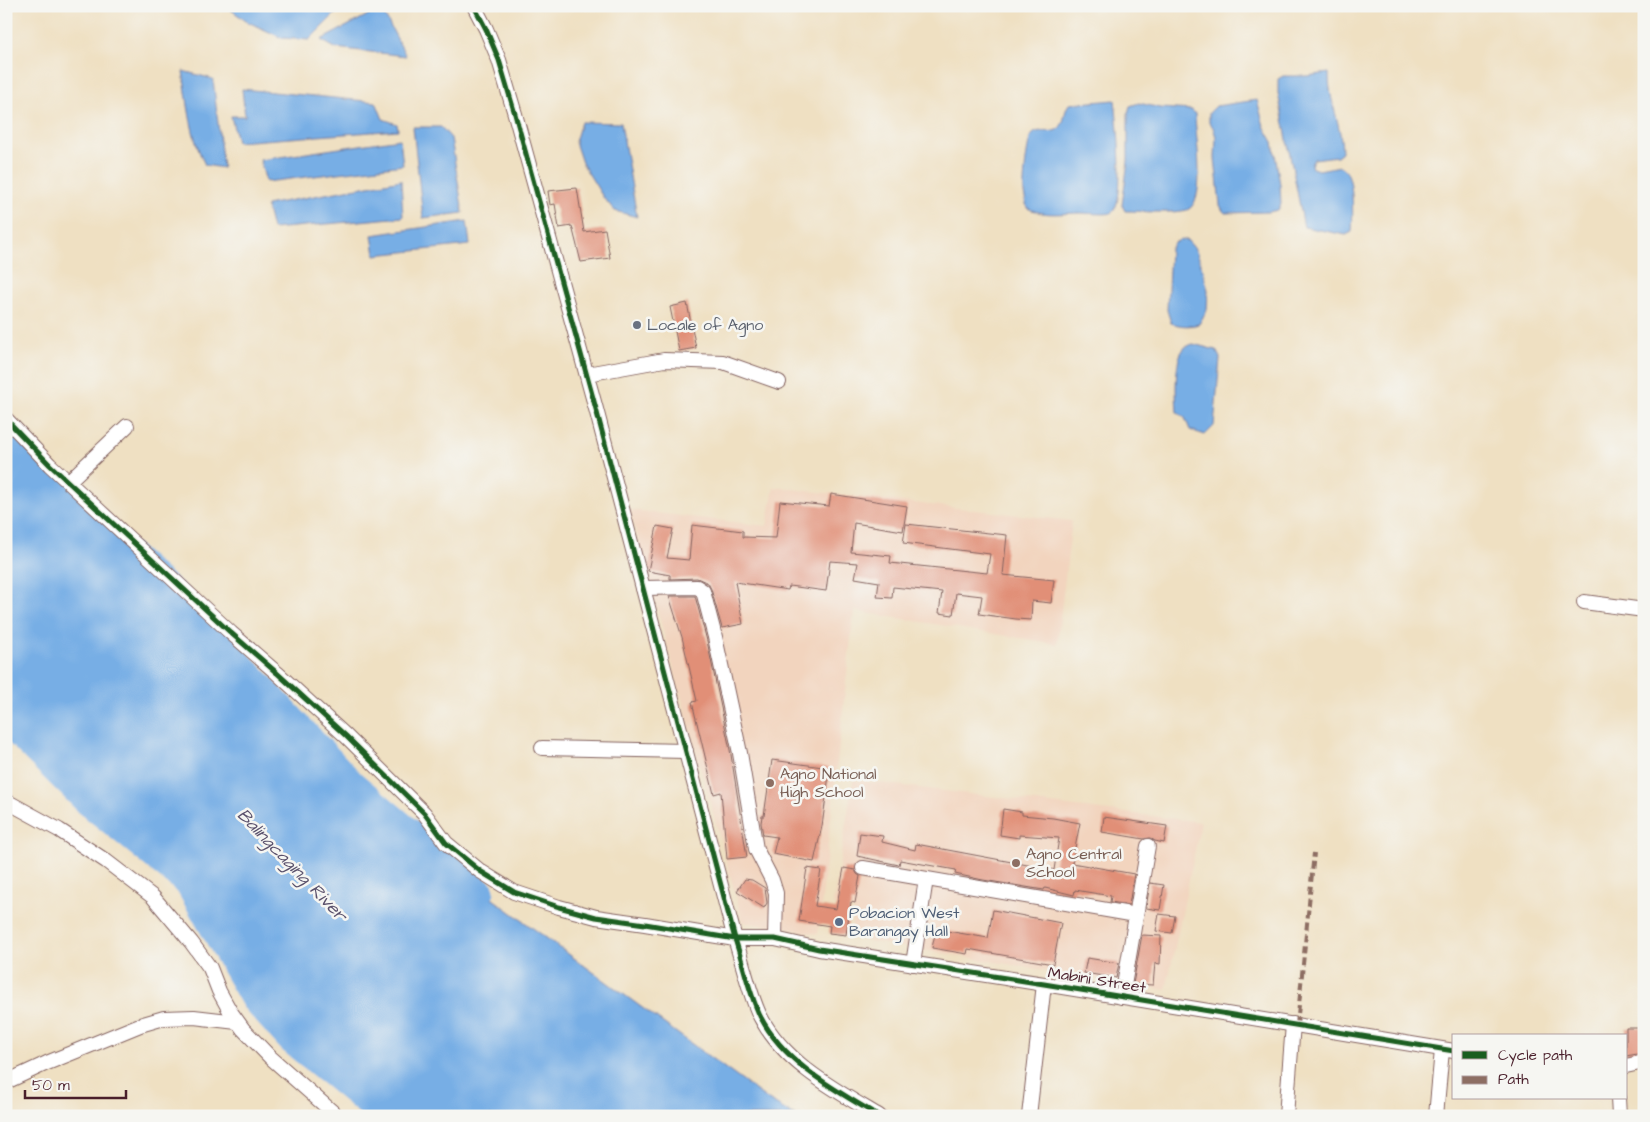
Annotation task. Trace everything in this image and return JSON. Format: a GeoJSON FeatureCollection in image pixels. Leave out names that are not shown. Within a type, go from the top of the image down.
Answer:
{"type":"FeatureCollection","features":[{"type":"Feature","properties":{"kind":"street"},"geometry":{"type":"LineString","coordinates":[[474,6],[499,60],[587,374],[735,939],[759,1013],[776,1042],[800,1064],[835,1090],[879,1116]]}},
{"type":"Feature","properties":{"kind":"street"},"geometry":{"type":"LineString","coordinates":[[587,374],[664,360],[723,362],[779,382]]}},
{"type":"Feature","properties":{"kind":"street","name":"Mabini Street"},"geometry":{"type":"LineString","coordinates":[[6,419],[50,465],[231,633],[346,736],[424,813],[446,843],[480,871],[514,892],[596,917],[735,939],[775,939],[819,950],[1044,984],[1448,1051]]}},
{"type":"Feature","properties":{"kind":"street"},"geometry":{"type":"LineString","coordinates":[[69,481],[128,426]]}},
{"type":"Feature","properties":{"kind":"street"},"geometry":{"type":"LineString","coordinates":[[643,588],[697,587],[703,591],[740,753],[756,849],[772,880],[776,893],[775,939]]}},
{"type":"Feature","properties":{"kind":"street"},"geometry":{"type":"LineString","coordinates":[[1584,602],[1644,610]]}},
{"type":"Feature","properties":{"kind":"street"},"geometry":{"type":"LineString","coordinates":[[542,748],[686,751]]}},
{"type":"Feature","properties":{"kind":"street"},"geometry":{"type":"LineString","coordinates":[[6,801],[67,835],[106,861],[153,897],[210,968],[219,991],[237,1022],[270,1057],[337,1116]]}},
{"type":"Feature","properties":{"kind":"street"},"geometry":{"type":"LineString","coordinates":[[1122,997],[1148,846]]}},
{"type":"Feature","properties":{"kind":"street"},"geometry":{"type":"LineString","coordinates":[[863,868],[1136,915]]}},
{"type":"Feature","properties":{"kind":"street"},"geometry":{"type":"LineString","coordinates":[[913,964],[926,879]]}},
{"type":"Feature","properties":{"kind":"street"},"geometry":{"type":"LineString","coordinates":[[1029,1116],[1044,984]]}},
{"type":"Feature","properties":{"kind":"street"},"geometry":{"type":"LineString","coordinates":[[6,1082],[47,1063],[164,1018],[194,1017],[237,1022]]}},
{"type":"Feature","properties":{"kind":"street"},"geometry":{"type":"LineString","coordinates":[[1286,1116],[1293,1024]]}},
{"type":"Feature","properties":{"kind":"street"},"geometry":{"type":"LineString","coordinates":[[1436,1116],[1448,1051]]}},
{"type":"Feature","properties":{"kind":"street"},"geometry":{"type":"LineString","coordinates":[[1628,1066],[1644,1062]]}},
{"type":"Feature","properties":{"kind":"street"},"geometry":{"type":"LineString","coordinates":[[1618,1100],[1619,1116]]}},
{"type":"Feature","properties":{"kind":"shaded area","name":"Agno National High School"},"geometry":{"type":"Polygon","coordinates":[[[774,487],[1072,521],[1057,644],[854,611],[818,934],[743,922],[630,510],[767,526],[774,487]]]}},
{"type":"Feature","properties":{"kind":"shaded area","name":"Agno Central School"},"geometry":{"type":"Polygon","coordinates":[[[853,780],[1201,822],[1166,990],[850,938],[854,909],[833,904],[853,780]]]}},
{"type":"Feature","properties":{"kind":"water"},"geometry":{"type":"Polygon","coordinates":[[[226,6],[327,6],[335,14],[309,40],[282,38],[246,21],[226,6]]]}},
{"type":"Feature","properties":{"kind":"water"},"geometry":{"type":"Polygon","coordinates":[[[381,8],[406,56],[335,48],[321,40],[381,8]]]}},
{"type":"Feature","properties":{"kind":"water"},"geometry":{"type":"Polygon","coordinates":[[[183,71],[213,79],[223,168],[205,165],[200,154],[190,119],[183,71]]]}},
{"type":"Feature","properties":{"kind":"water"},"geometry":{"type":"Polygon","coordinates":[[[1329,73],[1329,83],[1340,132],[1342,152],[1337,156],[1314,159],[1311,165],[1312,168],[1319,170],[1340,166],[1349,176],[1352,200],[1352,232],[1346,235],[1304,227],[1278,93],[1278,79],[1283,76],[1307,76],[1329,73]]]}},
{"type":"Feature","properties":{"kind":"water"},"geometry":{"type":"Polygon","coordinates":[[[242,89],[376,102],[383,119],[397,124],[398,130],[237,142],[231,116],[245,116],[242,89]]]}},
{"type":"Feature","properties":{"kind":"water"},"geometry":{"type":"Polygon","coordinates":[[[1115,100],[1120,178],[1116,206],[1111,213],[1047,214],[1027,208],[1024,181],[1027,153],[1032,135],[1037,132],[1055,131],[1061,127],[1069,104],[1115,100]]]}},
{"type":"Feature","properties":{"kind":"water"},"geometry":{"type":"Polygon","coordinates":[[[1257,100],[1264,126],[1273,142],[1280,184],[1281,204],[1278,210],[1268,212],[1225,213],[1220,205],[1215,158],[1216,137],[1213,127],[1209,123],[1209,113],[1216,106],[1257,100]]]}},
{"type":"Feature","properties":{"kind":"water"},"geometry":{"type":"Polygon","coordinates":[[[1139,103],[1160,108],[1192,110],[1195,114],[1199,181],[1193,204],[1187,210],[1165,212],[1125,211],[1122,205],[1128,161],[1128,113],[1130,106],[1139,103]]]}},
{"type":"Feature","properties":{"kind":"water"},"geometry":{"type":"Polygon","coordinates":[[[581,122],[621,123],[637,217],[615,211],[603,197],[582,163],[575,142],[581,122]]]}},
{"type":"Feature","properties":{"kind":"water"},"geometry":{"type":"Polygon","coordinates":[[[413,127],[441,127],[451,138],[463,213],[423,218],[413,127]]]}},
{"type":"Feature","properties":{"kind":"water"},"geometry":{"type":"Polygon","coordinates":[[[400,139],[403,165],[266,182],[260,160],[400,139]]]}},
{"type":"Feature","properties":{"kind":"water"},"geometry":{"type":"Polygon","coordinates":[[[401,180],[403,217],[272,229],[266,205],[401,180]]]}},
{"type":"Feature","properties":{"kind":"water"},"geometry":{"type":"Polygon","coordinates":[[[467,221],[470,245],[375,255],[372,235],[467,221]]]}},
{"type":"Feature","properties":{"kind":"water"},"geometry":{"type":"Polygon","coordinates":[[[1180,240],[1187,240],[1195,249],[1208,290],[1207,310],[1199,324],[1192,326],[1171,323],[1167,310],[1170,249],[1174,243],[1180,240]]]}},
{"type":"Feature","properties":{"kind":"water"},"geometry":{"type":"Polygon","coordinates":[[[1193,344],[1216,350],[1220,358],[1214,426],[1205,435],[1190,430],[1185,418],[1177,412],[1176,380],[1178,362],[1184,349],[1193,344]]]}},
{"type":"Feature","properties":{"kind":"water","name":"Balingcaging River"},"geometry":{"type":"Polygon","coordinates":[[[6,444],[181,599],[352,782],[482,891],[770,1101],[795,1116],[382,1116],[289,1040],[253,1000],[187,884],[87,803],[6,723],[6,444]]]}},
{"type":"Feature","properties":{"kind":"building"},"geometry":{"type":"Polygon","coordinates":[[[577,188],[584,232],[605,229],[610,258],[581,262],[572,226],[559,228],[555,204],[550,205],[548,191],[577,188]]]}},
{"type":"Feature","properties":{"kind":"building"},"geometry":{"type":"Polygon","coordinates":[[[687,303],[696,348],[679,351],[670,307],[687,303]]]}},
{"type":"Feature","properties":{"kind":"building"},"geometry":{"type":"Polygon","coordinates":[[[831,494],[907,506],[903,531],[854,523],[851,552],[891,556],[890,563],[987,573],[990,554],[903,543],[906,524],[1007,535],[1003,575],[1054,580],[1051,603],[1032,601],[1031,620],[1016,619],[979,614],[982,596],[956,593],[953,615],[939,613],[942,592],[893,587],[892,598],[877,597],[879,582],[855,578],[858,563],[830,561],[826,591],[789,586],[788,590],[735,582],[743,624],[722,628],[708,583],[697,578],[670,579],[670,575],[648,571],[657,526],[673,529],[667,558],[689,560],[692,525],[743,531],[743,537],[776,538],[780,501],[829,506],[831,494]]]}},
{"type":"Feature","properties":{"kind":"building"},"geometry":{"type":"Polygon","coordinates":[[[669,596],[695,596],[707,641],[731,755],[747,857],[727,859],[721,792],[714,794],[692,702],[697,701],[682,637],[669,596]]]}},
{"type":"Feature","properties":{"kind":"building"},"geometry":{"type":"Polygon","coordinates":[[[772,760],[830,768],[822,826],[814,862],[773,854],[777,837],[763,835],[761,823],[762,816],[764,816],[772,760]]]}},
{"type":"Feature","properties":{"kind":"building"},"geometry":{"type":"Polygon","coordinates":[[[1003,809],[1022,812],[1022,815],[1080,823],[1072,863],[1134,874],[1129,905],[1110,902],[1111,896],[1075,890],[1074,895],[1045,888],[1044,890],[983,880],[955,874],[956,870],[900,860],[899,865],[857,856],[860,833],[883,836],[882,842],[915,850],[916,844],[1054,870],[1059,838],[1019,835],[1019,838],[1000,835],[1003,809]]]}},
{"type":"Feature","properties":{"kind":"building"},"geometry":{"type":"Polygon","coordinates":[[[1104,817],[1167,826],[1164,843],[1150,838],[1144,839],[1102,832],[1104,817]]]}},
{"type":"Feature","properties":{"kind":"building"},"geometry":{"type":"Polygon","coordinates":[[[807,868],[821,870],[815,906],[836,909],[844,868],[855,870],[860,876],[855,903],[851,902],[846,935],[829,933],[830,926],[799,921],[807,868]]]}},
{"type":"Feature","properties":{"kind":"building"},"geometry":{"type":"Polygon","coordinates":[[[745,879],[752,880],[765,888],[767,903],[764,908],[737,891],[745,879]]]}},
{"type":"Feature","properties":{"kind":"building"},"geometry":{"type":"Polygon","coordinates":[[[1150,883],[1164,885],[1160,910],[1146,908],[1150,883]]]}},
{"type":"Feature","properties":{"kind":"building"},"geometry":{"type":"Polygon","coordinates":[[[993,910],[1061,923],[1053,964],[968,949],[967,954],[932,948],[936,929],[988,938],[993,910]]]}},
{"type":"Feature","properties":{"kind":"building"},"geometry":{"type":"Polygon","coordinates":[[[1159,914],[1175,916],[1172,933],[1156,931],[1159,914]]]}},
{"type":"Feature","properties":{"kind":"building"},"geometry":{"type":"Polygon","coordinates":[[[1142,935],[1161,936],[1160,964],[1155,963],[1153,985],[1133,984],[1142,935]]]}},
{"type":"Feature","properties":{"kind":"building"},"geometry":{"type":"Polygon","coordinates":[[[1087,958],[1119,963],[1116,978],[1084,973],[1087,958]]]}},
{"type":"Feature","properties":{"kind":"building"},"geometry":{"type":"Polygon","coordinates":[[[1626,1028],[1643,1028],[1643,1053],[1628,1056],[1628,1034],[1626,1034],[1626,1028]]]}},
{"type":"Feature","properties":{"kind":"waterway"},"geometry":{"type":"LineString","coordinates":[[6,444],[181,599],[352,782],[482,891]]}},
{"type":"Feature","properties":{"kind":"waterway"},"geometry":{"type":"LineString","coordinates":[[6,723],[87,803],[187,884],[253,1000],[289,1040],[382,1116]]}},
{"type":"Feature","properties":{"kind":"marked path"},"geometry":{"type":"LineString","coordinates":[[1297,1025],[1314,853]]}},
{"type":"Feature","properties":{"kind":"cycle path"},"geometry":{"type":"LineString","coordinates":[[474,6],[499,60],[515,114],[596,409],[735,939],[753,998],[760,1016],[770,1033],[783,1048],[812,1074],[879,1116]]}},
{"type":"Feature","properties":{"kind":"cycle path"},"geometry":{"type":"LineString","coordinates":[[6,419],[50,465],[231,633],[346,736],[424,813],[446,843],[480,871],[514,892],[596,917],[735,939],[775,939],[819,949],[1452,1051]]}},
{"type":"Feature","properties":{"kind":"place","name":"Locale of Agno"},"geometry":{"type":"Point","coordinates":[637,325]}},
{"type":"Feature","properties":{"kind":"place","name":"Agno National High School"},"geometry":{"type":"Point","coordinates":[770,783]}},
{"type":"Feature","properties":{"kind":"place","name":"Agno Central School"},"geometry":{"type":"Point","coordinates":[1016,863]}},
{"type":"Feature","properties":{"kind":"place","name":"Pobacion West Barangay Hall"},"geometry":{"type":"Point","coordinates":[839,922]}}]}
